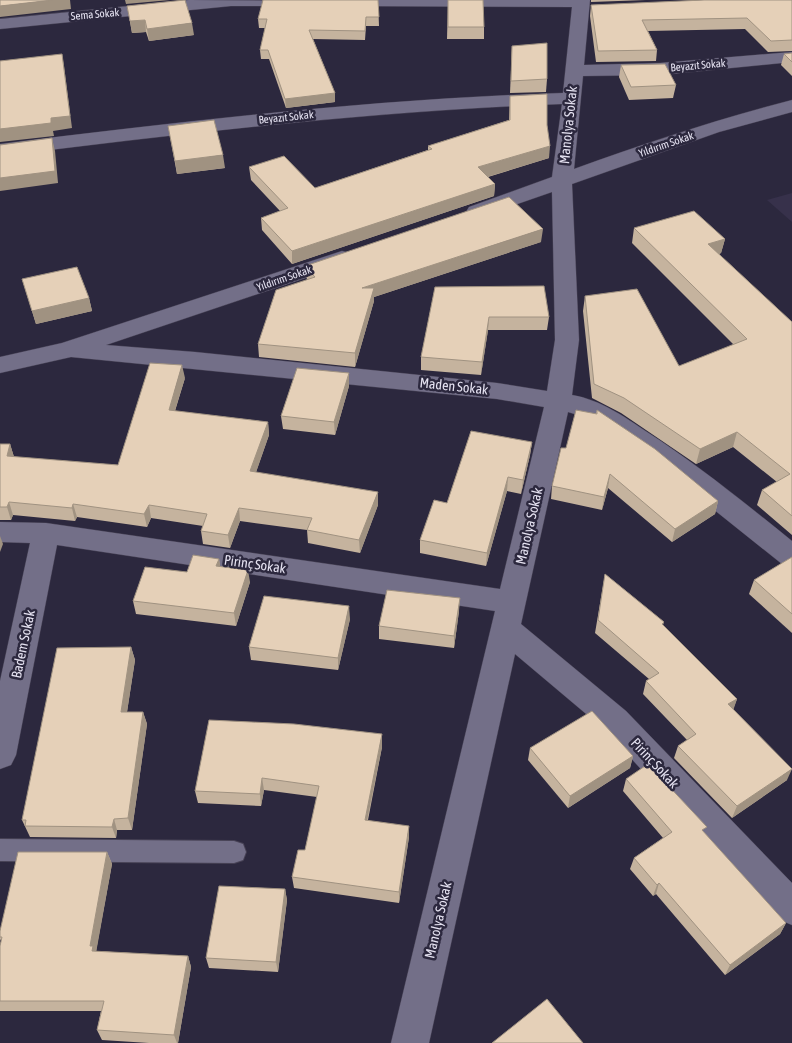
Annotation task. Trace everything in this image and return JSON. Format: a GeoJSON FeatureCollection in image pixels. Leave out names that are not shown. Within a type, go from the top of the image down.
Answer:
{"type":"FeatureCollection","features":[{"type":"Feature","properties":{"kind":"street","name":"Sema Sokak"},"geometry":{"type":"LineString","coordinates":[[0,24],[231,1],[585,5]]}},
{"type":"Feature","properties":{"kind":"street","name":"Manolya Sokak"},"geometry":{"type":"LineString","coordinates":[[410,1043],[565,364],[567,340],[562,183],[574,71],[585,5]]}},
{"type":"Feature","properties":{"kind":"street","name":"Beyazıt Sokak"},"geometry":{"type":"LineString","coordinates":[[574,71],[660,68],[792,57]]}},
{"type":"Feature","properties":{"kind":"street","name":"Beyazıt Sokak"},"geometry":{"type":"LineString","coordinates":[[0,150],[170,129],[410,105],[572,98]]}},
{"type":"Feature","properties":{"kind":"street","name":"Yıldırım Sokak"},"geometry":{"type":"LineString","coordinates":[[460,217],[562,183],[665,144],[758,114],[792,106]]}},
{"type":"Feature","properties":{"kind":"street","name":"Yıldırım Sokak"},"geometry":{"type":"LineString","coordinates":[[0,365],[67,350],[359,252]]}},
{"type":"Feature","properties":{"kind":"street","name":"Maden Sokak"},"geometry":{"type":"LineString","coordinates":[[67,350],[195,360],[478,389],[558,400],[580,405],[624,427],[715,494],[792,556]]}},
{"type":"Feature","properties":{"kind":"street","name":"Pirinç Sokak"},"geometry":{"type":"LineString","coordinates":[[0,532],[46,533],[508,615],[615,720],[792,908]]}},
{"type":"Feature","properties":{"kind":"street","name":"Badem Sokak"},"geometry":{"type":"LineString","coordinates":[[0,756],[46,533]]}},
{"type":"Feature","properties":{"kind":"lane"},"geometry":{"type":"LineString","coordinates":[[0,850],[234,852]]}},
{"type":"Feature","properties":{"kind":"shaded area"},"geometry":{"type":"Polygon","coordinates":[[[792,193],[792,222],[767,200],[792,193]]]}},
{"type":"Feature","properties":{"kind":"building"},"geometry":{"type":"Polygon","coordinates":[[[0,0],[53,0],[0,6],[0,0]]]}},
{"type":"Feature","properties":{"kind":"building"},"geometry":{"type":"Polygon","coordinates":[[[185,0],[192,23],[147,29],[145,20],[130,21],[127,6],[185,0]]]}},
{"type":"Feature","properties":{"kind":"building"},"geometry":{"type":"Polygon","coordinates":[[[263,0],[378,0],[379,17],[366,17],[365,31],[309,30],[335,93],[285,99],[268,50],[260,50],[267,19],[258,19],[263,0]]]}},
{"type":"Feature","properties":{"kind":"building"},"geometry":{"type":"Polygon","coordinates":[[[448,0],[483,0],[484,27],[448,27],[448,0]]]}},
{"type":"Feature","properties":{"kind":"building"},"geometry":{"type":"Polygon","coordinates":[[[704,0],[792,0],[792,40],[771,41],[747,18],[642,20],[657,50],[598,51],[591,5],[704,0]]]}},
{"type":"Feature","properties":{"kind":"building"},"geometry":{"type":"Polygon","coordinates":[[[547,43],[547,79],[511,81],[512,46],[547,43]]]}},
{"type":"Feature","properties":{"kind":"building"},"geometry":{"type":"Polygon","coordinates":[[[792,53],[792,62],[784,54],[792,53]]]}},
{"type":"Feature","properties":{"kind":"building"},"geometry":{"type":"Polygon","coordinates":[[[62,54],[70,116],[51,118],[51,123],[0,129],[0,61],[62,54]]]}},
{"type":"Feature","properties":{"kind":"building"},"geometry":{"type":"Polygon","coordinates":[[[665,64],[676,85],[631,87],[621,65],[665,64]]]}},
{"type":"Feature","properties":{"kind":"building"},"geometry":{"type":"Polygon","coordinates":[[[547,94],[547,125],[550,146],[478,167],[495,184],[292,251],[261,218],[288,208],[249,167],[284,156],[315,188],[432,149],[428,146],[510,120],[510,96],[547,94]]]}},
{"type":"Feature","properties":{"kind":"building"},"geometry":{"type":"Polygon","coordinates":[[[214,120],[223,155],[175,161],[168,126],[214,120]]]}},
{"type":"Feature","properties":{"kind":"building"},"geometry":{"type":"Polygon","coordinates":[[[52,138],[55,171],[0,178],[0,145],[52,138]]]}},
{"type":"Feature","properties":{"kind":"building"},"geometry":{"type":"Polygon","coordinates":[[[509,197],[543,229],[362,288],[374,288],[355,353],[258,344],[276,290],[315,277],[305,266],[509,197]]]}},
{"type":"Feature","properties":{"kind":"building"},"geometry":{"type":"Polygon","coordinates":[[[694,211],[725,239],[708,244],[792,322],[792,516],[762,490],[790,474],[737,432],[700,449],[624,398],[594,384],[585,296],[637,289],[679,366],[747,339],[634,228],[694,211]]]}},
{"type":"Feature","properties":{"kind":"building"},"geometry":{"type":"Polygon","coordinates":[[[77,267],[89,298],[32,311],[22,279],[77,267]]]}},
{"type":"Feature","properties":{"kind":"building"},"geometry":{"type":"Polygon","coordinates":[[[544,286],[549,317],[489,317],[482,362],[421,357],[435,287],[544,286]]]}},
{"type":"Feature","properties":{"kind":"building"},"geometry":{"type":"Polygon","coordinates":[[[150,363],[182,365],[169,410],[268,422],[250,471],[378,492],[359,540],[307,530],[312,518],[239,508],[228,535],[201,531],[207,514],[149,505],[144,514],[73,504],[72,508],[9,502],[7,507],[0,507],[0,444],[10,444],[7,456],[118,465],[150,363]]]}},
{"type":"Feature","properties":{"kind":"building"},"geometry":{"type":"Polygon","coordinates":[[[297,368],[349,373],[334,422],[281,416],[297,368]]]}},
{"type":"Feature","properties":{"kind":"building"},"geometry":{"type":"Polygon","coordinates":[[[576,410],[597,414],[597,410],[655,449],[718,501],[675,529],[610,474],[604,497],[552,486],[561,448],[566,448],[576,410]]]}},
{"type":"Feature","properties":{"kind":"building"},"geometry":{"type":"Polygon","coordinates":[[[471,431],[532,442],[523,480],[508,477],[487,553],[420,540],[434,500],[447,503],[471,431]]]}},
{"type":"Feature","properties":{"kind":"building"},"geometry":{"type":"Polygon","coordinates":[[[193,555],[219,559],[216,566],[248,570],[234,613],[133,601],[145,567],[187,572],[193,555]]]}},
{"type":"Feature","properties":{"kind":"building"},"geometry":{"type":"Polygon","coordinates":[[[792,557],[792,614],[754,580],[792,557]]]}},
{"type":"Feature","properties":{"kind":"building"},"geometry":{"type":"Polygon","coordinates":[[[605,574],[664,622],[662,624],[737,699],[728,704],[792,769],[737,806],[678,746],[696,734],[646,681],[659,673],[598,620],[605,574]]]}},
{"type":"Feature","properties":{"kind":"building"},"geometry":{"type":"Polygon","coordinates":[[[387,590],[460,598],[454,636],[379,626],[387,590]]]}},
{"type":"Feature","properties":{"kind":"building"},"geometry":{"type":"Polygon","coordinates":[[[264,596],[349,606],[338,658],[249,647],[264,596]]]}},
{"type":"Feature","properties":{"kind":"building"},"geometry":{"type":"Polygon","coordinates":[[[131,647],[121,712],[143,712],[128,818],[114,819],[112,827],[25,826],[26,820],[22,820],[57,648],[131,647]]]}},
{"type":"Feature","properties":{"kind":"building"},"geometry":{"type":"Polygon","coordinates":[[[592,711],[633,756],[570,796],[530,748],[592,711]]]}},
{"type":"Feature","properties":{"kind":"building"},"geometry":{"type":"Polygon","coordinates":[[[209,720],[294,724],[382,734],[365,820],[409,826],[399,892],[292,877],[298,850],[305,850],[319,786],[262,778],[260,794],[195,791],[209,720]]]}},
{"type":"Feature","properties":{"kind":"building"},"geometry":{"type":"Polygon","coordinates":[[[648,764],[707,827],[702,830],[786,923],[730,965],[659,883],[657,885],[634,858],[672,832],[626,779],[648,764]]]}},
{"type":"Feature","properties":{"kind":"building"},"geometry":{"type":"Polygon","coordinates":[[[18,852],[107,852],[90,946],[93,946],[92,951],[188,956],[174,1035],[97,1030],[104,1001],[0,1001],[0,946],[2,937],[0,937],[0,931],[18,852]]]}},
{"type":"Feature","properties":{"kind":"building"},"geometry":{"type":"Polygon","coordinates":[[[219,886],[285,889],[276,962],[206,958],[219,886]]]}},
{"type":"Feature","properties":{"kind":"building"},"geometry":{"type":"Polygon","coordinates":[[[547,999],[583,1043],[492,1043],[547,999]]]}}]}
